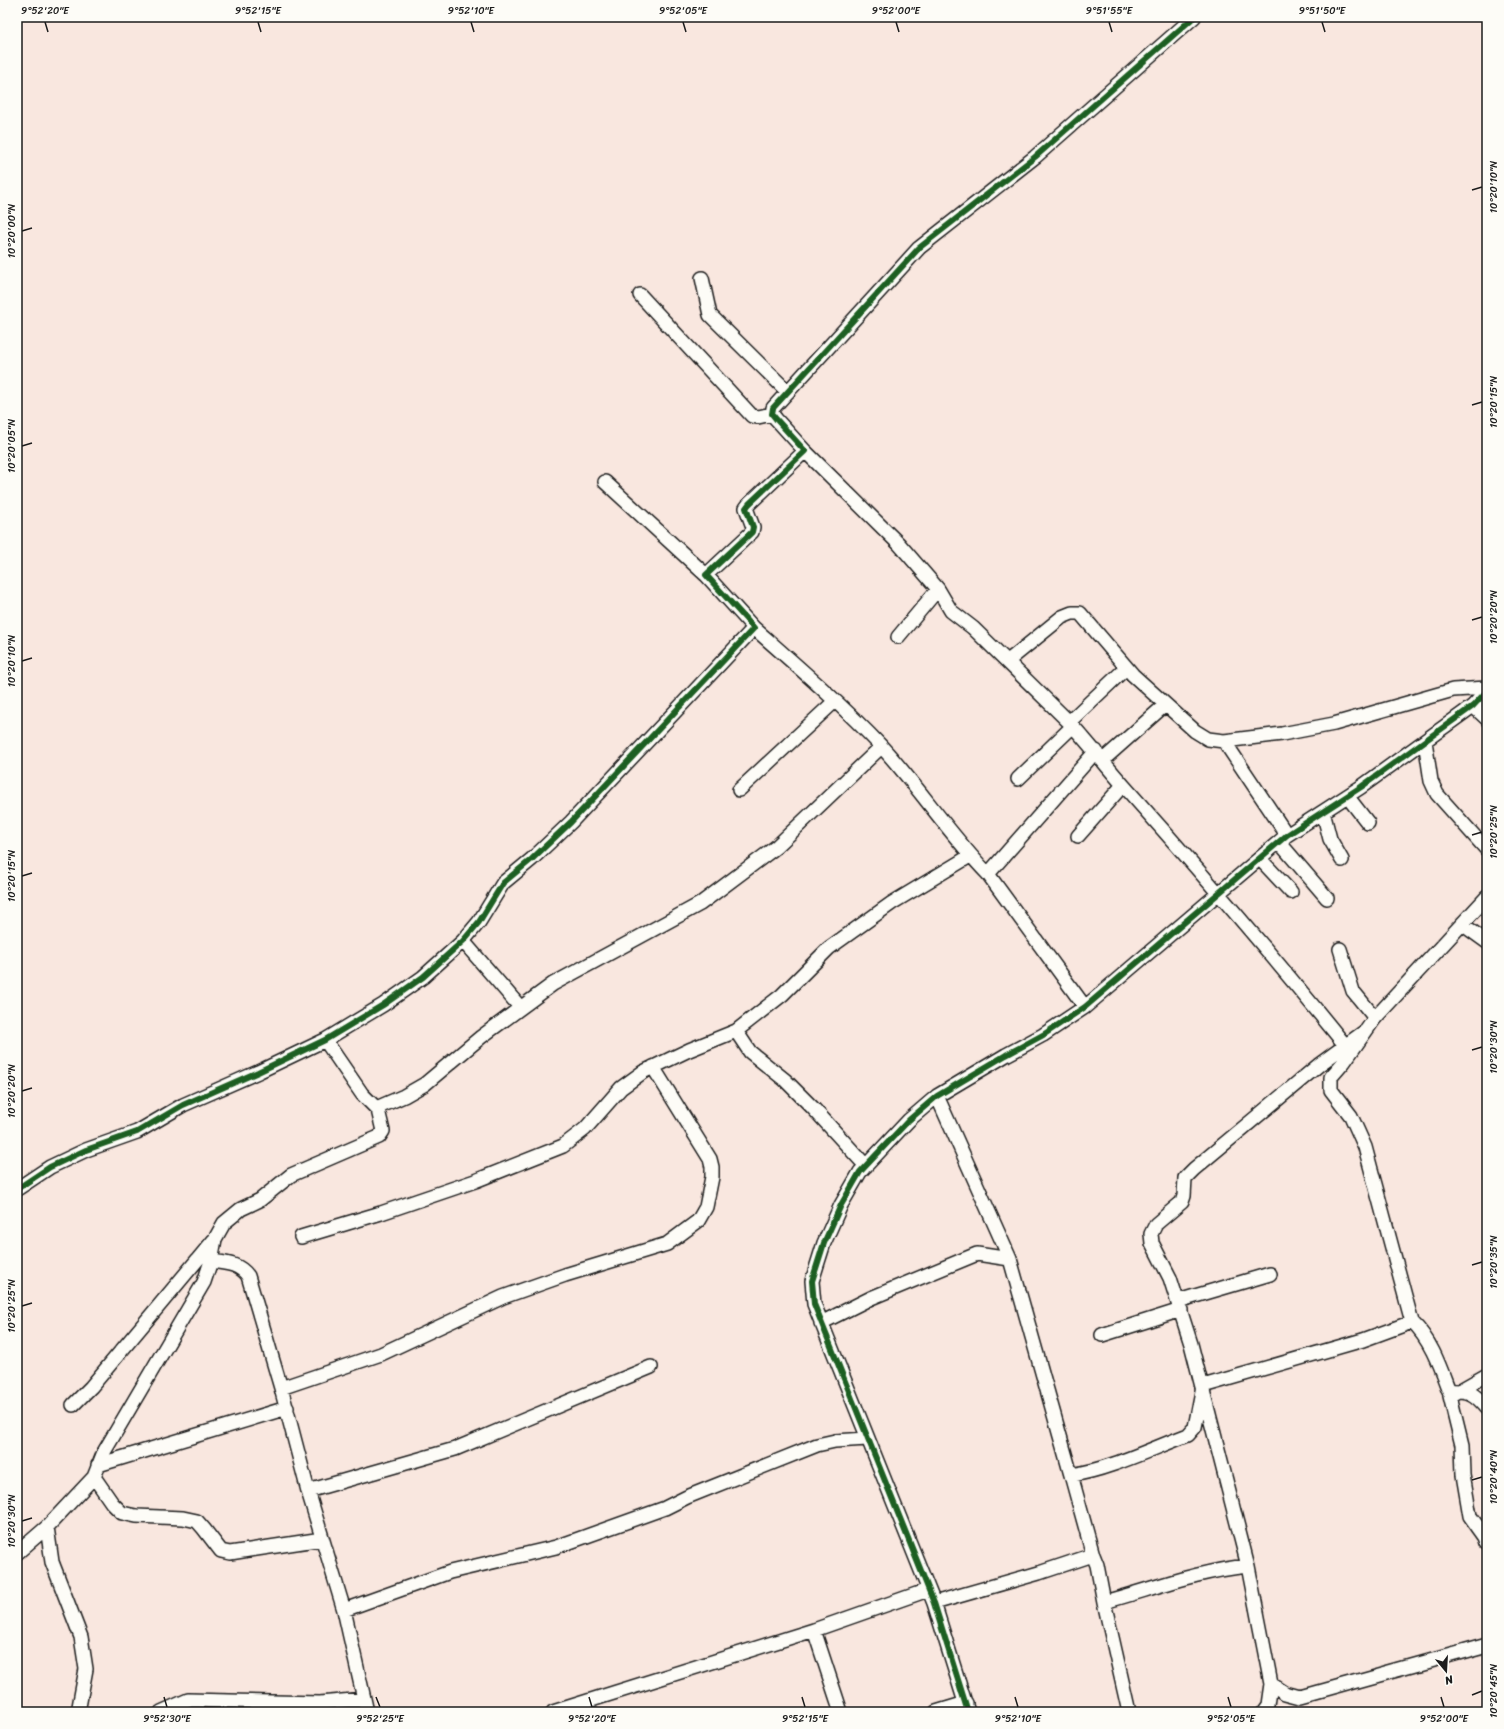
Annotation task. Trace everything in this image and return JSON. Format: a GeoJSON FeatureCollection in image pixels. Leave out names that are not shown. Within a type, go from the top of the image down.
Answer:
{"type":"FeatureCollection","features":[{"type":"Feature","properties":{"kind":"street"},"geometry":{"type":"LineString","coordinates":[[772,414],[773,408],[919,248],[1035,157],[1194,17]]}},
{"type":"Feature","properties":{"kind":"street"},"geometry":{"type":"LineString","coordinates":[[702,278],[710,315],[788,392]]}},
{"type":"Feature","properties":{"kind":"street"},"geometry":{"type":"LineString","coordinates":[[640,295],[752,416],[758,417],[772,414]]}},
{"type":"Feature","properties":{"kind":"street"},"geometry":{"type":"LineString","coordinates":[[772,414],[805,451],[899,544],[938,589],[951,611],[1008,661],[1071,724],[1100,756],[1123,785],[1159,823],[1283,969],[1345,1045]]}},
{"type":"Feature","properties":{"kind":"street"},"geometry":{"type":"LineString","coordinates":[[706,575],[752,532],[753,527],[746,508],[749,504],[805,451]]}},
{"type":"Feature","properties":{"kind":"street"},"geometry":{"type":"LineString","coordinates":[[605,482],[706,575],[754,628],[835,700],[881,747],[970,856],[988,874],[1085,1007]]}},
{"type":"Feature","properties":{"kind":"street"},"geometry":{"type":"LineString","coordinates":[[898,637],[938,589]]}},
{"type":"Feature","properties":{"kind":"street"},"geometry":{"type":"LineString","coordinates":[[1008,661],[1062,617],[1072,613],[1080,613],[1126,668],[1195,731],[1208,739],[1224,741],[1282,734],[1334,724],[1453,690],[1487,688]]}},
{"type":"Feature","properties":{"kind":"street"},"geometry":{"type":"LineString","coordinates":[[17,1189],[50,1167],[86,1150],[137,1132],[183,1105],[258,1072],[325,1040],[383,1005],[422,978],[463,941],[479,922],[502,883],[532,859],[571,822],[754,628]]}},
{"type":"Feature","properties":{"kind":"street"},"geometry":{"type":"LineString","coordinates":[[1018,779],[1126,668]]}},
{"type":"Feature","properties":{"kind":"street"},"geometry":{"type":"LineString","coordinates":[[936,1712],[967,1707],[934,1603],[814,1304],[812,1280],[824,1243],[841,1205],[860,1172],[909,1120],[937,1096],[1006,1054],[1043,1036],[1085,1007],[1283,839],[1425,741],[1473,706],[1487,691]]}},
{"type":"Feature","properties":{"kind":"street"},"geometry":{"type":"LineString","coordinates":[[739,790],[835,700]]}},
{"type":"Feature","properties":{"kind":"street"},"geometry":{"type":"LineString","coordinates":[[988,874],[1100,756],[1165,704]]}},
{"type":"Feature","properties":{"kind":"street"},"geometry":{"type":"LineString","coordinates":[[1473,706],[1487,719]]}},
{"type":"Feature","properties":{"kind":"street"},"geometry":{"type":"LineString","coordinates":[[1224,741],[1283,839],[1326,898]]}},
{"type":"Feature","properties":{"kind":"street"},"geometry":{"type":"LineString","coordinates":[[1425,741],[1431,781],[1437,794],[1487,850]]}},
{"type":"Feature","properties":{"kind":"street"},"geometry":{"type":"LineString","coordinates":[[378,1110],[381,1106],[404,1096],[425,1084],[480,1037],[553,984],[700,904],[776,847],[881,747]]}},
{"type":"Feature","properties":{"kind":"street"},"geometry":{"type":"LineString","coordinates":[[1078,836],[1123,785]]}},
{"type":"Feature","properties":{"kind":"street"},"geometry":{"type":"LineString","coordinates":[[1347,796],[1368,823]]}},
{"type":"Feature","properties":{"kind":"street"},"geometry":{"type":"LineString","coordinates":[[1323,812],[1330,839],[1342,860]]}},
{"type":"Feature","properties":{"kind":"street"},"geometry":{"type":"LineString","coordinates":[[301,1237],[381,1213],[476,1181],[563,1146],[585,1129],[621,1088],[643,1072],[689,1050],[736,1031],[782,995],[829,948],[892,903],[970,856]]}},
{"type":"Feature","properties":{"kind":"street"},"geometry":{"type":"LineString","coordinates":[[1260,858],[1291,892]]}},
{"type":"Feature","properties":{"kind":"street"},"geometry":{"type":"LineString","coordinates":[[1486,901],[1462,924],[1375,1018],[1344,1062],[1331,1077],[1331,1090],[1351,1116],[1365,1147],[1412,1322],[1423,1332],[1441,1369],[1449,1391],[1462,1390],[1475,1394],[1487,1408]]}},
{"type":"Feature","properties":{"kind":"street"},"geometry":{"type":"LineString","coordinates":[[1462,924],[1487,942]]}},
{"type":"Feature","properties":{"kind":"street"},"geometry":{"type":"LineString","coordinates":[[463,941],[520,1007]]}},
{"type":"Feature","properties":{"kind":"street"},"geometry":{"type":"LineString","coordinates":[[1340,949],[1353,991],[1375,1018]]}},
{"type":"Feature","properties":{"kind":"street"},"geometry":{"type":"LineString","coordinates":[[736,1031],[750,1052],[785,1080],[866,1166]]}},
{"type":"Feature","properties":{"kind":"street"},"geometry":{"type":"LineString","coordinates":[[1263,1712],[1268,1706],[1271,1684],[1248,1566],[1203,1386],[1170,1278],[1152,1243],[1151,1234],[1156,1224],[1182,1202],[1184,1196],[1184,1178],[1320,1064],[1364,1032]]}},
{"type":"Feature","properties":{"kind":"street"},"geometry":{"type":"LineString","coordinates":[[73,1405],[91,1386],[215,1239],[224,1223],[241,1209],[260,1200],[291,1175],[379,1137],[383,1131],[378,1110],[362,1094],[325,1040]]}},
{"type":"Feature","properties":{"kind":"street"},"geometry":{"type":"LineString","coordinates":[[281,1388],[381,1354],[503,1297],[565,1275],[667,1244],[698,1221],[706,1207],[709,1192],[712,1167],[710,1159],[653,1067]]}},
{"type":"Feature","properties":{"kind":"street"},"geometry":{"type":"LineString","coordinates":[[937,1096],[1010,1259],[1097,1565],[1104,1602],[1130,1712]]}},
{"type":"Feature","properties":{"kind":"street"},"geometry":{"type":"LineString","coordinates":[[17,1553],[47,1527],[96,1471],[104,1452],[204,1282],[211,1261],[215,1239]]}},
{"type":"Feature","properties":{"kind":"street"},"geometry":{"type":"LineString","coordinates":[[821,1323],[871,1298],[977,1254],[1010,1259]]}},
{"type":"Feature","properties":{"kind":"street"},"geometry":{"type":"LineString","coordinates":[[211,1261],[234,1264],[243,1268],[248,1276],[281,1388],[308,1491],[344,1610],[367,1712]]}},
{"type":"Feature","properties":{"kind":"street"},"geometry":{"type":"LineString","coordinates":[[1102,1335],[1179,1305],[1270,1274]]}},
{"type":"Feature","properties":{"kind":"street"},"geometry":{"type":"LineString","coordinates":[[1203,1386],[1363,1340],[1412,1322]]}},
{"type":"Feature","properties":{"kind":"street"},"geometry":{"type":"LineString","coordinates":[[308,1491],[455,1449],[651,1367]]}},
{"type":"Feature","properties":{"kind":"street"},"geometry":{"type":"LineString","coordinates":[[1487,1375],[1450,1396],[1462,1445],[1463,1475],[1470,1516],[1487,1543]]}},
{"type":"Feature","properties":{"kind":"street"},"geometry":{"type":"LineString","coordinates":[[1071,1475],[1080,1474],[1109,1465],[1188,1435],[1195,1427],[1203,1386]]}},
{"type":"Feature","properties":{"kind":"street"},"geometry":{"type":"LineString","coordinates":[[96,1471],[286,1408]]}},
{"type":"Feature","properties":{"kind":"street"},"geometry":{"type":"LineString","coordinates":[[344,1610],[450,1572],[563,1544],[665,1508],[687,1497],[816,1445],[835,1441],[867,1439]]}},
{"type":"Feature","properties":{"kind":"street"},"geometry":{"type":"LineString","coordinates":[[96,1471],[112,1504],[122,1512],[136,1516],[184,1518],[197,1522],[221,1551],[230,1553],[322,1539]]}},
{"type":"Feature","properties":{"kind":"street"},"geometry":{"type":"LineString","coordinates":[[47,1527],[52,1562],[80,1637],[86,1669],[78,1712]]}},
{"type":"Feature","properties":{"kind":"street"},"geometry":{"type":"LineString","coordinates":[[934,1603],[1039,1573],[1093,1555]]}},
{"type":"Feature","properties":{"kind":"street"},"geometry":{"type":"LineString","coordinates":[[1104,1602],[1217,1570],[1248,1566]]}},
{"type":"Feature","properties":{"kind":"street"},"geometry":{"type":"LineString","coordinates":[[553,1712],[814,1630],[928,1590]]}},
{"type":"Feature","properties":{"kind":"street"},"geometry":{"type":"LineString","coordinates":[[814,1630],[841,1712]]}},
{"type":"Feature","properties":{"kind":"street"},"geometry":{"type":"LineString","coordinates":[[1271,1684],[1285,1693],[1300,1697],[1487,1645]]}},
{"type":"Feature","properties":{"kind":"street"},"geometry":{"type":"LineString","coordinates":[[161,1712],[188,1700],[320,1703],[364,1699]]}},
{"type":"Feature","properties":{"kind":"cycle path"},"geometry":{"type":"LineString","coordinates":[[17,1189],[50,1167],[86,1150],[137,1132],[183,1105],[258,1072],[325,1040],[383,1005],[423,977],[463,941],[479,922],[503,883],[532,859],[571,822],[754,628],[706,575],[752,532],[753,527],[746,508],[749,504],[805,451],[772,414],[773,408],[919,248],[1035,157],[1194,17]]}},
{"type":"Feature","properties":{"kind":"cycle path"},"geometry":{"type":"LineString","coordinates":[[968,1712],[934,1603],[814,1304],[812,1281],[824,1243],[841,1205],[860,1172],[909,1120],[937,1096],[1043,1035],[1085,1007],[1287,835],[1361,787],[1473,706],[1487,691]]}}]}
